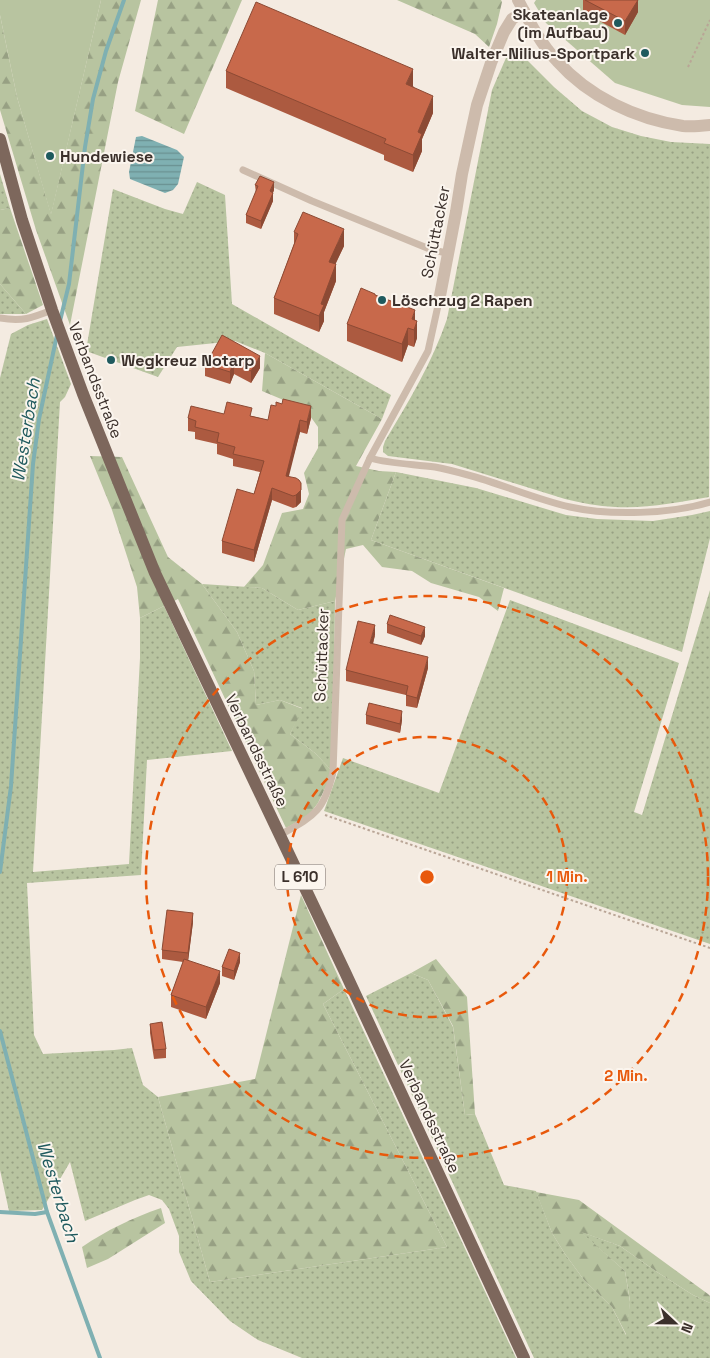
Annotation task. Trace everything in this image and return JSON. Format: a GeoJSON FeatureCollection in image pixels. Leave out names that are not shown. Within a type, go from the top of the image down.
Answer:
{"type":"FeatureCollection","features":[{"type":"Feature","properties":{"kind":"main road","name":"Verbandsstraße"},"geometry":{"type":"LineString","coordinates":[[0,139],[22,220],[54,316],[155,573],[280,835],[524,1358]]}},
{"type":"Feature","properties":{"kind":"street"},"geometry":{"type":"LineString","coordinates":[[521,6],[534,30],[557,61],[582,84],[610,102],[633,113],[664,122],[685,126],[710,126]]}},
{"type":"Feature","properties":{"kind":"street","name":"Schüttacker"},"geometry":{"type":"LineString","coordinates":[[439,301],[462,174],[477,105],[504,32],[521,6]]}},
{"type":"Feature","properties":{"kind":"lane"},"geometry":{"type":"LineString","coordinates":[[243,170],[312,201],[432,250],[447,253]]}},
{"type":"Feature","properties":{"kind":"lane","name":"Schüttacker"},"geometry":{"type":"LineString","coordinates":[[280,835],[303,823],[316,812],[326,795],[333,772],[342,520],[370,458],[428,351],[439,301]]}},
{"type":"Feature","properties":{"kind":"lane"},"geometry":{"type":"LineString","coordinates":[[0,318],[30,319],[54,316]]}},
{"type":"Feature","properties":{"kind":"lane"},"geometry":{"type":"LineString","coordinates":[[370,458],[384,462],[437,467],[538,498],[598,512],[644,512],[710,502]]}},
{"type":"Feature","properties":{"kind":"path"},"geometry":{"type":"LineString","coordinates":[[688,67],[709,26],[710,20]]}},
{"type":"Feature","properties":{"kind":"path"},"geometry":{"type":"LineString","coordinates":[[316,812],[710,948]]}},
{"type":"Feature","properties":{"kind":"green space","name":"Hundewiese"},"geometry":{"type":"Polygon","coordinates":[[[0,0],[101,0],[51,215],[17,97],[0,15],[0,0]]]}},
{"type":"Feature","properties":{"kind":"green space"},"geometry":{"type":"Polygon","coordinates":[[[101,0],[141,0],[118,82],[70,325],[36,230],[0,110],[0,15],[17,97],[51,214],[101,0]]]}},
{"type":"Feature","properties":{"kind":"green space"},"geometry":{"type":"Polygon","coordinates":[[[158,0],[242,0],[184,134],[135,111],[158,0]]]}},
{"type":"Feature","properties":{"kind":"green space"},"geometry":{"type":"Polygon","coordinates":[[[397,0],[501,0],[502,2],[489,47],[475,34],[397,0]]]}},
{"type":"Feature","properties":{"kind":"green space","name":"Walter-Nilius-Sportpark"},"geometry":{"type":"Polygon","coordinates":[[[536,0],[710,0],[710,107],[682,105],[615,83],[546,23],[534,3],[536,0]]]}},
{"type":"Feature","properties":{"kind":"green space"},"geometry":{"type":"Polygon","coordinates":[[[509,51],[521,54],[554,87],[582,111],[612,127],[641,136],[671,142],[710,144],[709,497],[639,507],[596,505],[565,499],[452,464],[388,456],[383,452],[385,441],[427,366],[447,319],[492,90],[509,51]]]}},
{"type":"Feature","properties":{"kind":"green space"},"geometry":{"type":"Polygon","coordinates":[[[0,174],[10,208],[0,210],[0,174]]]}},
{"type":"Feature","properties":{"kind":"green space"},"geometry":{"type":"Polygon","coordinates":[[[197,182],[225,195],[232,304],[391,395],[382,419],[265,353],[235,341],[177,347],[158,377],[86,351],[113,189],[183,214],[197,182]]]}},
{"type":"Feature","properties":{"kind":"green space"},"geometry":{"type":"Polygon","coordinates":[[[10,208],[43,305],[26,314],[0,284],[0,210],[10,208]]]}},
{"type":"Feature","properties":{"kind":"green space"},"geometry":{"type":"Polygon","coordinates":[[[0,284],[26,314],[0,314],[0,284]]]}},
{"type":"Feature","properties":{"kind":"green space"},"geometry":{"type":"Polygon","coordinates":[[[47,319],[71,384],[65,397],[60,402],[33,872],[129,864],[140,658],[140,618],[164,606],[232,751],[147,760],[141,875],[27,883],[34,1035],[43,1054],[132,1048],[143,1085],[158,1097],[210,1282],[447,1247],[323,1004],[344,989],[516,1358],[302,1358],[258,1340],[230,1321],[191,1281],[179,1252],[179,1236],[169,1209],[162,1200],[149,1195],[85,1221],[70,1162],[42,1210],[9,1211],[0,1170],[0,378],[11,334],[28,325],[47,319]]]}},
{"type":"Feature","properties":{"kind":"green space"},"geometry":{"type":"Polygon","coordinates":[[[265,353],[382,419],[356,466],[379,471],[396,472],[371,540],[504,588],[498,611],[479,597],[431,583],[412,571],[382,567],[363,545],[346,549],[335,601],[298,610],[262,588],[244,587],[263,565],[282,513],[303,509],[309,494],[304,473],[318,448],[318,427],[305,409],[262,391],[265,353]]]}},
{"type":"Feature","properties":{"kind":"green space"},"geometry":{"type":"Polygon","coordinates":[[[90,456],[122,457],[168,557],[202,584],[237,632],[254,671],[256,705],[280,700],[303,709],[290,734],[315,753],[333,772],[318,803],[308,816],[286,828],[178,599],[140,618],[137,587],[112,510],[90,456]]]}},
{"type":"Feature","properties":{"kind":"green space"},"geometry":{"type":"Polygon","coordinates":[[[396,472],[476,488],[566,515],[597,519],[653,521],[710,511],[710,538],[682,652],[371,540],[396,472]]]}},
{"type":"Feature","properties":{"kind":"green space"},"geometry":{"type":"Polygon","coordinates":[[[202,584],[262,588],[298,610],[335,601],[333,772],[315,753],[290,734],[302,708],[280,700],[256,705],[254,671],[237,632],[202,584]]]}},
{"type":"Feature","properties":{"kind":"green space"},"geometry":{"type":"Polygon","coordinates":[[[710,590],[710,944],[324,811],[343,758],[439,793],[510,600],[679,663],[634,812],[642,815],[710,590]]]}},
{"type":"Feature","properties":{"kind":"green space"},"geometry":{"type":"Polygon","coordinates":[[[301,895],[344,989],[323,1004],[447,1247],[210,1282],[158,1097],[255,1079],[301,895]]]}},
{"type":"Feature","properties":{"kind":"green space"},"geometry":{"type":"Polygon","coordinates":[[[436,959],[467,997],[475,1114],[465,1115],[453,1026],[428,980],[411,973],[436,959]]]}},
{"type":"Feature","properties":{"kind":"green space"},"geometry":{"type":"Polygon","coordinates":[[[411,973],[428,980],[453,1027],[465,1115],[475,1114],[504,1185],[536,1191],[552,1233],[565,1254],[584,1280],[612,1307],[626,1335],[630,1301],[625,1271],[579,1231],[620,1246],[693,1295],[710,1303],[710,1358],[534,1358],[366,996],[411,973]]]}},
{"type":"Feature","properties":{"kind":"green space"},"geometry":{"type":"Polygon","coordinates":[[[536,1192],[579,1200],[708,1294],[710,1296],[710,1303],[693,1295],[620,1246],[581,1232],[625,1271],[630,1302],[627,1336],[612,1307],[584,1280],[565,1254],[552,1233],[536,1192]]]}},
{"type":"Feature","properties":{"kind":"green space"},"geometry":{"type":"Polygon","coordinates":[[[161,1208],[165,1223],[108,1259],[87,1268],[82,1247],[120,1225],[161,1208]]]}},
{"type":"Feature","properties":{"kind":"water"},"geometry":{"type":"Polygon","coordinates":[[[142,136],[177,150],[184,157],[178,184],[173,190],[165,193],[130,179],[129,172],[136,137],[142,136]]]}},
{"type":"Feature","properties":{"kind":"building"},"geometry":{"type":"Polygon","coordinates":[[[585,0],[638,0],[625,21],[585,0]]]}},
{"type":"Feature","properties":{"kind":"building"},"geometry":{"type":"Polygon","coordinates":[[[256,2],[413,69],[406,84],[433,96],[418,132],[422,134],[413,155],[384,143],[386,139],[226,71],[256,2]]]}},
{"type":"Feature","properties":{"kind":"building"},"geometry":{"type":"Polygon","coordinates":[[[260,176],[274,182],[270,191],[273,193],[261,221],[246,215],[258,186],[255,185],[260,176]]]}},
{"type":"Feature","properties":{"kind":"building"},"geometry":{"type":"Polygon","coordinates":[[[303,212],[344,229],[329,262],[336,264],[321,304],[324,305],[319,316],[274,298],[298,234],[294,232],[303,212]]]}},
{"type":"Feature","properties":{"kind":"building"},"geometry":{"type":"Polygon","coordinates":[[[361,288],[415,310],[412,319],[417,321],[414,330],[408,328],[402,344],[347,324],[361,288]]]}},
{"type":"Feature","properties":{"kind":"building"},"geometry":{"type":"Polygon","coordinates":[[[222,335],[260,356],[251,371],[234,361],[230,372],[205,364],[208,354],[211,355],[222,335]]]}},
{"type":"Feature","properties":{"kind":"building"},"geometry":{"type":"Polygon","coordinates":[[[283,399],[311,406],[307,422],[300,420],[286,476],[299,480],[301,490],[293,496],[272,488],[254,550],[222,541],[237,489],[254,494],[264,461],[233,454],[235,447],[217,442],[219,433],[195,427],[196,421],[188,418],[191,406],[224,414],[227,402],[252,408],[250,416],[268,420],[271,405],[276,406],[276,402],[282,404],[283,399]]]}},
{"type":"Feature","properties":{"kind":"building"},"geometry":{"type":"Polygon","coordinates":[[[390,615],[425,627],[421,636],[387,624],[390,615]]]}},
{"type":"Feature","properties":{"kind":"building"},"geometry":{"type":"Polygon","coordinates":[[[358,621],[375,625],[370,643],[428,657],[417,698],[406,695],[408,686],[346,670],[358,621]]]}},
{"type":"Feature","properties":{"kind":"building"},"geometry":{"type":"Polygon","coordinates":[[[369,703],[402,711],[400,724],[366,715],[369,703]]]}},
{"type":"Feature","properties":{"kind":"building"},"geometry":{"type":"Polygon","coordinates":[[[167,910],[193,913],[188,953],[162,950],[167,910]]]}},
{"type":"Feature","properties":{"kind":"building"},"geometry":{"type":"Polygon","coordinates":[[[229,949],[240,953],[234,971],[222,967],[229,949]]]}},
{"type":"Feature","properties":{"kind":"building"},"geometry":{"type":"Polygon","coordinates":[[[184,959],[220,971],[206,1007],[171,995],[184,959]]]}},
{"type":"Feature","properties":{"kind":"building"},"geometry":{"type":"Polygon","coordinates":[[[162,1022],[166,1049],[154,1050],[150,1024],[162,1022]]]}},
{"type":"Feature","properties":{"kind":"waterway","name":"Westerbach"},"geometry":{"type":"LineString","coordinates":[[60,321],[69,284],[85,147],[93,99],[106,51],[124,0]]}},
{"type":"Feature","properties":{"kind":"waterway","name":"Westerbach"},"geometry":{"type":"LineString","coordinates":[[0,872],[11,786],[33,464],[39,419],[57,335]]}},
{"type":"Feature","properties":{"kind":"waterway","name":"Westerbach"},"geometry":{"type":"LineString","coordinates":[[0,1031],[47,1212],[100,1358]]}},
{"type":"Feature","properties":{"kind":"waterway"},"geometry":{"type":"LineString","coordinates":[[0,1212],[35,1214],[47,1212]]}},
{"type":"Feature","properties":{"kind":"place","name":"Skateanlage (im Aufbau)"},"geometry":{"type":"Point","coordinates":[618,23]}},
{"type":"Feature","properties":{"kind":"place","name":"Walter-Nilius-Sportpark"},"geometry":{"type":"Point","coordinates":[645,53]}},
{"type":"Feature","properties":{"kind":"place","name":"Hundewiese"},"geometry":{"type":"Point","coordinates":[50,156]}},
{"type":"Feature","properties":{"kind":"place","name":"Löschzug 2 Rapen"},"geometry":{"type":"Point","coordinates":[382,300]}},
{"type":"Feature","properties":{"kind":"place","name":"Wegkreuz Notarp"},"geometry":{"type":"Point","coordinates":[111,360]}}]}
